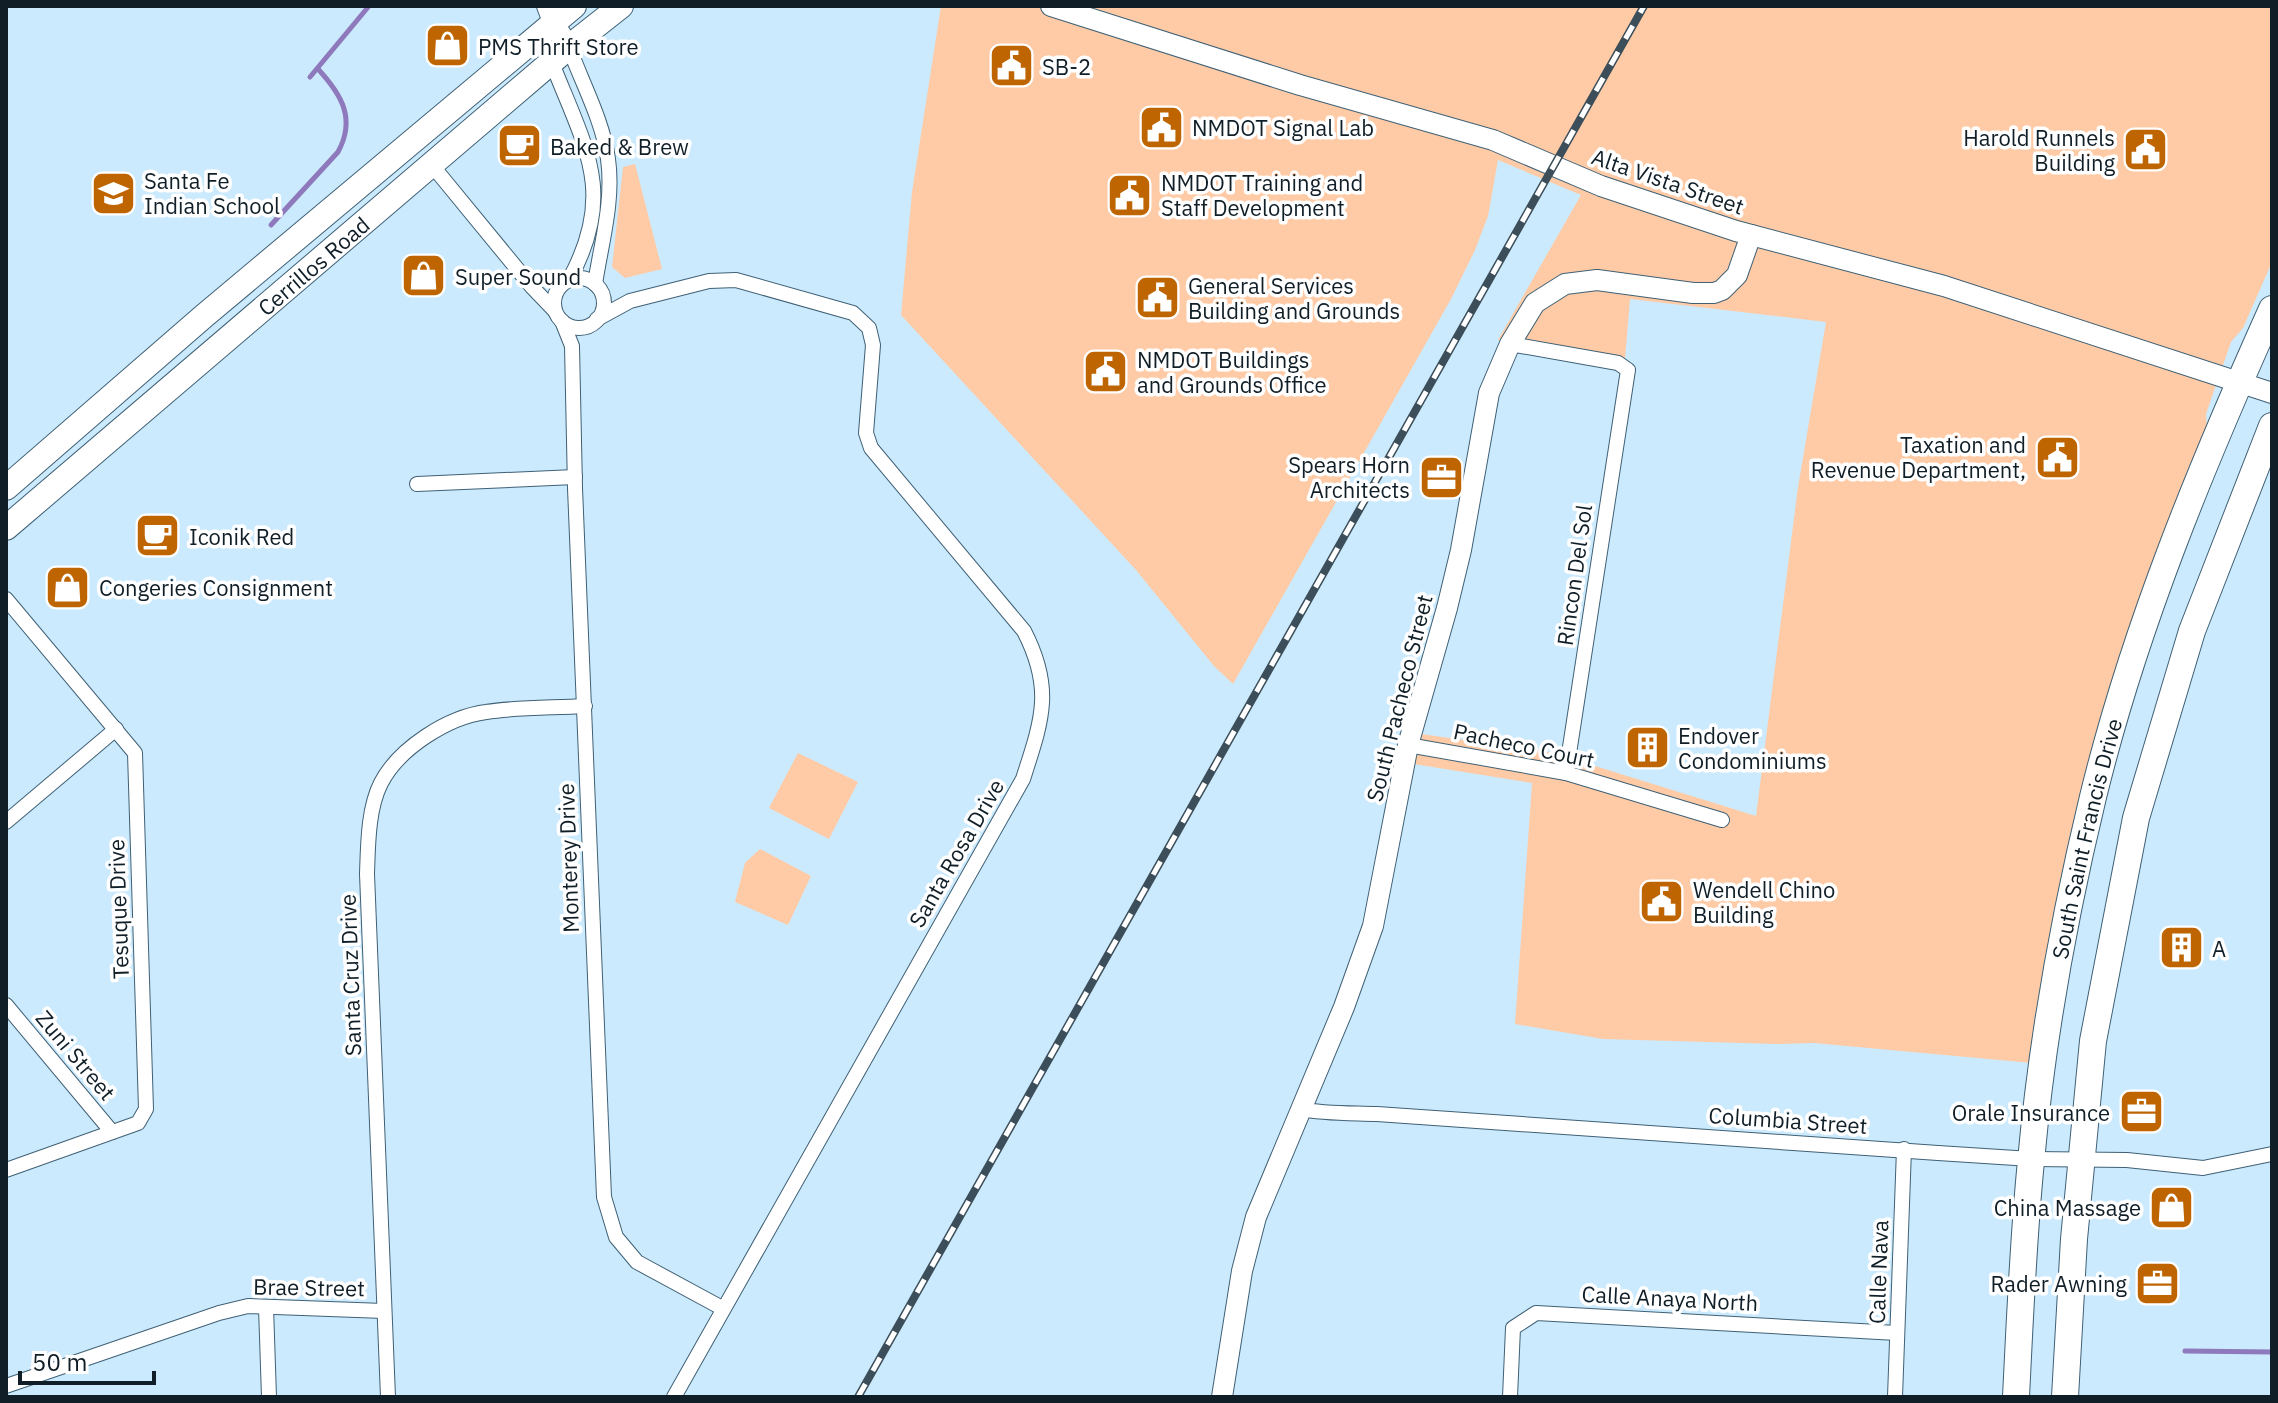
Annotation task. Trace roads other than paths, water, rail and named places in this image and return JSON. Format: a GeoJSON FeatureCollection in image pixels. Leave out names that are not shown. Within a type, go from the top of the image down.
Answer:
{"type":"FeatureCollection","features":[{"type":"Feature","properties":{"kind":"highway","name":"South Saint Francis Drive"},"geometry":{"type":"LineString","coordinates":[[2016,1397],[2031,1159],[2057,967],[2094,794],[2160,578],[2272,309]]}},
{"type":"Feature","properties":{"kind":"highway","name":"South Saint Francis Drive"},"geometry":{"type":"LineString","coordinates":[[2065,1397],[2080,1159],[2093,1041],[2136,818],[2192,631],[2272,426]]}},
{"type":"Feature","properties":{"kind":"main road","name":"Cerrillos Road"},"geometry":{"type":"LineString","coordinates":[[6,488],[550,14],[574,6]]}},
{"type":"Feature","properties":{"kind":"main road","name":"Cerrillos Road"},"geometry":{"type":"LineString","coordinates":[[6,528],[431,164],[621,6]]}},
{"type":"Feature","properties":{"kind":"street","name":"Alta Vista Street"},"geometry":{"type":"LineString","coordinates":[[1051,6],[1300,85],[1493,140],[1601,186],[1751,235],[1944,286],[2272,393]]}},
{"type":"Feature","properties":{"kind":"street"},"geometry":{"type":"LineString","coordinates":[[550,14],[595,193],[594,219],[584,253],[554,297],[559,316],[577,327],[591,323],[630,301]]}},
{"type":"Feature","properties":{"kind":"street"},"geometry":{"type":"LineString","coordinates":[[560,55],[597,119],[608,159],[609,198],[598,289],[603,307],[572,346]]}},
{"type":"Feature","properties":{"kind":"street","name":"Monterey Drive"},"geometry":{"type":"LineString","coordinates":[[431,164],[559,316],[572,346],[604,1197],[616,1237],[637,1262],[722,1308]]}},
{"type":"Feature","properties":{"kind":"street","name":"South Pacheco Street"},"geometry":{"type":"LineString","coordinates":[[1222,1397],[1248,1242],[1344,1007],[1373,926],[1408,745],[1461,550],[1489,393],[1510,344],[1535,303],[1565,284],[1597,280],[1693,293],[1722,290],[1737,275],[1751,235]]}},
{"type":"Feature","properties":{"kind":"street"},"geometry":{"type":"LineString","coordinates":[[532,287],[582,278],[598,289],[630,301]]}},
{"type":"Feature","properties":{"kind":"street","name":"Santa Rosa Drive"},"geometry":{"type":"LineString","coordinates":[[630,301],[709,281],[736,280],[853,313],[869,328],[873,345],[866,433],[871,448],[1024,631],[1035,653],[1042,679],[1041,724],[1023,779],[674,1397]]}},
{"type":"Feature","properties":{"kind":"street","name":"Rincon Del Sol"},"geometry":{"type":"LineString","coordinates":[[1510,344],[1618,363],[1628,370],[1566,773]]}},
{"type":"Feature","properties":{"kind":"street"},"geometry":{"type":"LineString","coordinates":[[417,484],[575,477]]}},
{"type":"Feature","properties":{"kind":"street","name":"Tesuque Drive"},"geometry":{"type":"LineString","coordinates":[[6,599],[135,753],[146,1109],[138,1123],[6,1170]]}},
{"type":"Feature","properties":{"kind":"street","name":"Santa Cruz Drive"},"geometry":{"type":"LineString","coordinates":[[388,1397],[367,874],[368,831],[381,783],[406,752],[445,724],[484,712],[585,706]]}},
{"type":"Feature","properties":{"kind":"street"},"geometry":{"type":"LineString","coordinates":[[6,822],[116,729]]}},
{"type":"Feature","properties":{"kind":"street","name":"Pacheco Court"},"geometry":{"type":"LineString","coordinates":[[1408,745],[1566,773],[1722,820]]}},
{"type":"Feature","properties":{"kind":"street","name":"Zuni Street"},"geometry":{"type":"LineString","coordinates":[[6,1005],[112,1132]]}},
{"type":"Feature","properties":{"kind":"street","name":"Columbia Street"},"geometry":{"type":"LineString","coordinates":[[1300,1109],[1317,1113],[1340,1112],[2031,1159],[2127,1160],[2203,1168],[2272,1154]]}},
{"type":"Feature","properties":{"kind":"street","name":"Calle Nava"},"geometry":{"type":"LineString","coordinates":[[1895,1397],[1904,1149]]}},
{"type":"Feature","properties":{"kind":"street","name":"Brae Street"},"geometry":{"type":"LineString","coordinates":[[6,1386],[219,1313],[248,1306],[384,1311]]}},
{"type":"Feature","properties":{"kind":"street"},"geometry":{"type":"LineString","coordinates":[[266,1307],[269,1397]]}},
{"type":"Feature","properties":{"kind":"street","name":"Calle Anaya North"},"geometry":{"type":"LineString","coordinates":[[1510,1397],[1513,1328],[1536,1313],[1897,1333]]}},
{"type":"Feature","properties":{"kind":"waterway"},"geometry":{"type":"LineString","coordinates":[[310,77],[369,6]]}},
{"type":"Feature","properties":{"kind":"waterway"},"geometry":{"type":"LineString","coordinates":[[271,225],[338,152],[343,140],[346,129],[344,108],[334,88],[318,69]]}},
{"type":"Feature","properties":{"kind":"waterway"},"geometry":{"type":"LineString","coordinates":[[2185,1351],[2272,1352]]}},
{"type":"Feature","properties":{"kind":"railway"},"geometry":{"type":"LineString","coordinates":[[858,1397],[1644,6]]}},
{"type":"Feature","properties":{"kind":"place","name":"PMS Thrift Store"},"geometry":{"type":"Point","coordinates":[447,46]}},
{"type":"Feature","properties":{"kind":"place","name":"SB-2"},"geometry":{"type":"Point","coordinates":[1011,66]}},
{"type":"Feature","properties":{"kind":"place","name":"NMDOT Signal Lab"},"geometry":{"type":"Point","coordinates":[1161,127]}},
{"type":"Feature","properties":{"kind":"place","name":"Baked & Brew"},"geometry":{"type":"Point","coordinates":[519,146]}},
{"type":"Feature","properties":{"kind":"place","name":"Harold Runnels Building"},"geometry":{"type":"Point","coordinates":[2146,150]}},
{"type":"Feature","properties":{"kind":"place","name":"Santa Fe Indian School"},"geometry":{"type":"Point","coordinates":[113,193]}},
{"type":"Feature","properties":{"kind":"place","name":"NMDOT Training and Staff Development"},"geometry":{"type":"Point","coordinates":[1130,195]}},
{"type":"Feature","properties":{"kind":"place","name":"Super Sound"},"geometry":{"type":"Point","coordinates":[424,276]}},
{"type":"Feature","properties":{"kind":"place","name":"General Services Building and Grounds"},"geometry":{"type":"Point","coordinates":[1157,298]}},
{"type":"Feature","properties":{"kind":"place","name":"NMDOT Buildings and Grounds Office"},"geometry":{"type":"Point","coordinates":[1106,372]}},
{"type":"Feature","properties":{"kind":"place","name":"Taxation and Revenue Department,"},"geometry":{"type":"Point","coordinates":[2057,457]}},
{"type":"Feature","properties":{"kind":"place","name":"Spears Horn Architects"},"geometry":{"type":"Point","coordinates":[1441,477]}},
{"type":"Feature","properties":{"kind":"place","name":"Iconik Red"},"geometry":{"type":"Point","coordinates":[158,536]}},
{"type":"Feature","properties":{"kind":"place","name":"Congeries Consignment"},"geometry":{"type":"Point","coordinates":[68,587]}},
{"type":"Feature","properties":{"kind":"place","name":"Endover Condominiums"},"geometry":{"type":"Point","coordinates":[1647,748]}},
{"type":"Feature","properties":{"kind":"place","name":"Wendell Chino Building"},"geometry":{"type":"Point","coordinates":[1662,902]}},
{"type":"Feature","properties":{"kind":"place","name":"A"},"geometry":{"type":"Point","coordinates":[2181,948]}},
{"type":"Feature","properties":{"kind":"place","name":"Orale Insurance"},"geometry":{"type":"Point","coordinates":[2141,1112]}},
{"type":"Feature","properties":{"kind":"place","name":"China Massage"},"geometry":{"type":"Point","coordinates":[2172,1207]}},
{"type":"Feature","properties":{"kind":"place","name":"Rader Awning"},"geometry":{"type":"Point","coordinates":[2158,1283]}}]}
